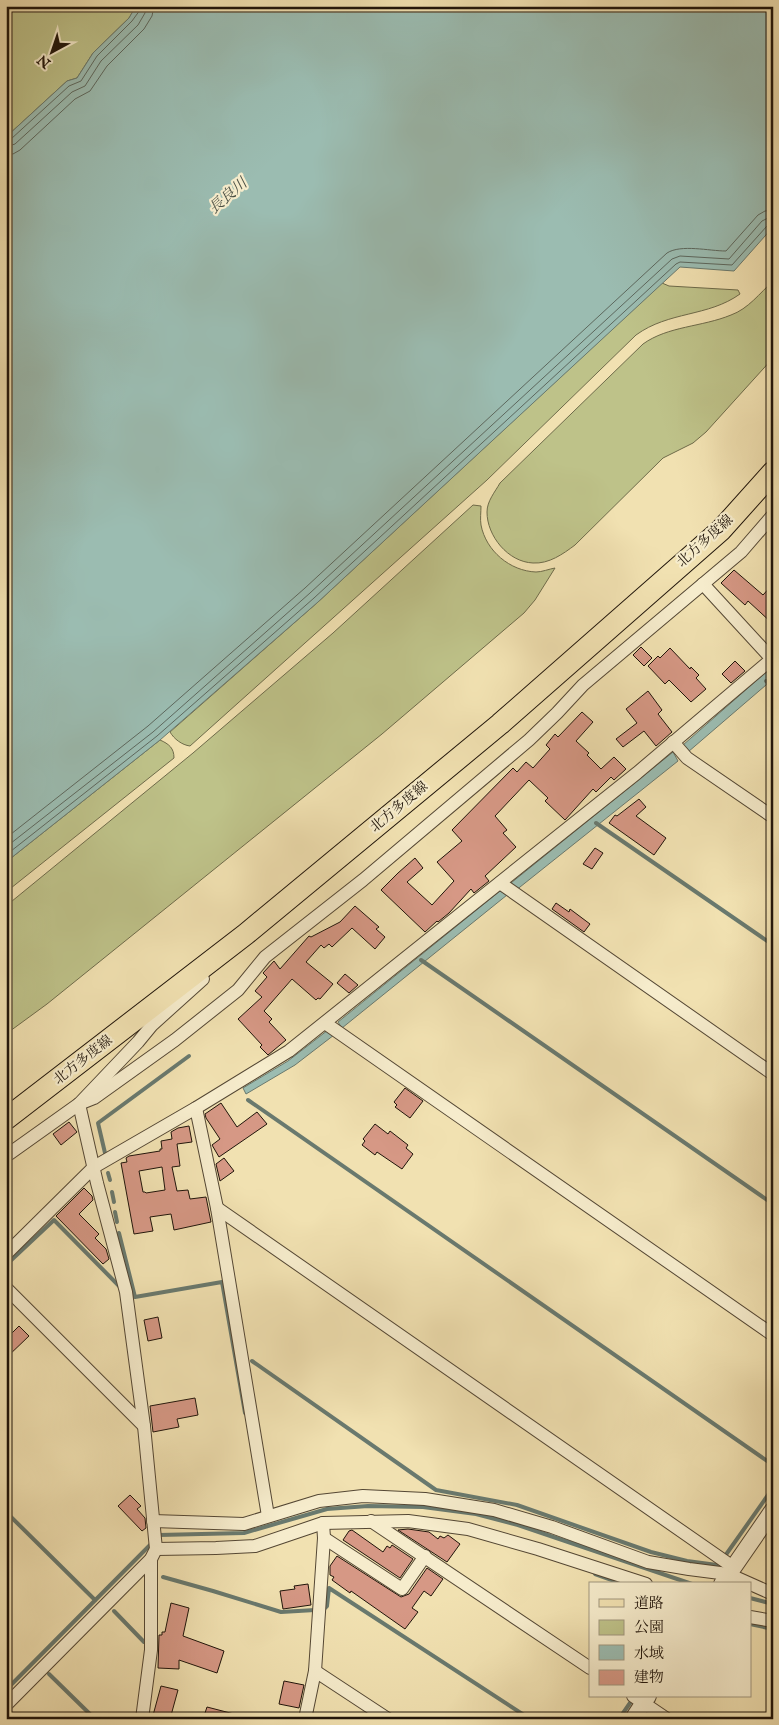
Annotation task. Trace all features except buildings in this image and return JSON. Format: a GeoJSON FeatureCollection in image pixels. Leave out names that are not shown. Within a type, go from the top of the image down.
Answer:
{"type":"FeatureCollection","features":[{"type":"Feature","properties":{"kind":"main road","name":"北方多度線"},"geometry":{"type":"LineString","coordinates":[[6,1120],[246,934],[500,724],[720,530],[773,472]]}},
{"type":"Feature","properties":{"kind":"street"},"geometry":{"type":"LineString","coordinates":[[79,1104],[94,1098],[175,1040],[238,990],[265,957],[363,880],[528,740],[557,714],[583,685],[741,552],[773,515]]}},
{"type":"Feature","properties":{"kind":"street"},"geometry":{"type":"LineString","coordinates":[[6,1254],[94,1167],[289,1051],[500,883],[673,742],[772,658],[704,584]]}},
{"type":"Feature","properties":{"kind":"street"},"geometry":{"type":"LineString","coordinates":[[673,742],[687,758],[773,817]]}},
{"type":"Feature","properties":{"kind":"street"},"geometry":{"type":"LineString","coordinates":[[500,883],[773,1074]]}},
{"type":"Feature","properties":{"kind":"street"},"geometry":{"type":"LineString","coordinates":[[6,1156],[79,1104],[152,1026],[217,966],[246,934]]}},
{"type":"Feature","properties":{"kind":"street"},"geometry":{"type":"LineString","coordinates":[[325,1023],[773,1335]]}},
{"type":"Feature","properties":{"kind":"street"},"geometry":{"type":"LineString","coordinates":[[79,1104],[97,1183],[126,1292],[144,1426],[154,1526],[151,1650],[142,1719]]}},
{"type":"Feature","properties":{"kind":"street"},"geometry":{"type":"LineString","coordinates":[[196,1108],[217,1208],[268,1516]]}},
{"type":"Feature","properties":{"kind":"street"},"geometry":{"type":"LineString","coordinates":[[217,1208],[727,1576]]}},
{"type":"Feature","properties":{"kind":"street"},"geometry":{"type":"LineString","coordinates":[[6,1288],[144,1426]]}},
{"type":"Feature","properties":{"kind":"street"},"geometry":{"type":"LineString","coordinates":[[154,1526],[244,1524],[319,1501],[363,1496],[425,1499],[494,1510],[552,1527],[648,1562],[727,1576],[746,1582]]}},
{"type":"Feature","properties":{"kind":"street"},"geometry":{"type":"LineString","coordinates":[[727,1576],[773,1510]]}},
{"type":"Feature","properties":{"kind":"street"},"geometry":{"type":"LineString","coordinates":[[371,1521],[589,1667]]}},
{"type":"Feature","properties":{"kind":"street"},"geometry":{"type":"LineString","coordinates":[[6,1705],[153,1554],[255,1546],[323,1523],[408,1521],[468,1528],[538,1548],[640,1582]]}},
{"type":"Feature","properties":{"kind":"street"},"geometry":{"type":"LineString","coordinates":[[305,1719],[315,1671],[324,1538],[323,1523]]}},
{"type":"Feature","properties":{"kind":"street"},"geometry":{"type":"LineString","coordinates":[[324,1538],[402,1589],[425,1556]]}},
{"type":"Feature","properties":{"kind":"street"},"geometry":{"type":"LineString","coordinates":[[752,1583],[773,1586]]}},
{"type":"Feature","properties":{"kind":"street"},"geometry":{"type":"LineString","coordinates":[[752,1584],[773,1594]]}},
{"type":"Feature","properties":{"kind":"street"},"geometry":{"type":"LineString","coordinates":[[752,1616],[773,1621]]}},
{"type":"Feature","properties":{"kind":"street"},"geometry":{"type":"LineString","coordinates":[[315,1671],[388,1719]]}},
{"type":"Feature","properties":{"kind":"street"},"geometry":{"type":"LineString","coordinates":[[633,1719],[642,1699],[667,1719]]}},
{"type":"Feature","properties":{"kind":"green space"},"geometry":{"type":"Polygon","coordinates":[[[6,6],[136,6],[129,18],[93,53],[77,78],[67,81],[6,137],[6,6]]]}},
{"type":"Feature","properties":{"kind":"green space"},"geometry":{"type":"Polygon","coordinates":[[[773,281],[773,358],[706,432],[693,443],[663,458],[575,545],[561,555],[545,562],[533,563],[524,562],[507,553],[491,530],[487,512],[490,500],[500,483],[643,344],[674,330],[720,319],[737,312],[748,305],[773,281]]]}},
{"type":"Feature","properties":{"kind":"green space"},"geometry":{"type":"Polygon","coordinates":[[[662,283],[669,286],[738,290],[740,294],[715,307],[662,322],[636,335],[487,480],[190,746],[181,743],[174,737],[170,732],[318,602],[662,283]]]}},
{"type":"Feature","properties":{"kind":"green space"},"geometry":{"type":"Polygon","coordinates":[[[473,505],[481,506],[481,523],[488,543],[508,564],[526,571],[538,572],[555,568],[535,600],[524,613],[382,734],[47,1004],[6,1034],[6,906],[193,753],[333,633],[473,505]]]}},
{"type":"Feature","properties":{"kind":"green space"},"geometry":{"type":"Polygon","coordinates":[[[160,740],[170,747],[174,758],[6,892],[6,862],[160,740]]]}},
{"type":"Feature","properties":{"kind":"water","name":"長良川"},"geometry":{"type":"Polygon","coordinates":[[[136,6],[773,6],[773,227],[734,271],[680,267],[318,602],[160,740],[6,862],[6,137],[67,81],[77,78],[93,53],[129,18],[136,6]]]}},
{"type":"Feature","properties":{"kind":"water"},"geometry":{"type":"Polygon","coordinates":[[[773,666],[773,679],[688,752],[683,745],[773,666]]]}},
{"type":"Feature","properties":{"kind":"water"},"geometry":{"type":"Polygon","coordinates":[[[673,752],[678,761],[515,891],[511,883],[673,752]]]}},
{"type":"Feature","properties":{"kind":"water"},"geometry":{"type":"Polygon","coordinates":[[[500,891],[507,895],[342,1028],[338,1022],[500,891]]]}},
{"type":"Feature","properties":{"kind":"water"},"geometry":{"type":"Polygon","coordinates":[[[328,1030],[334,1035],[295,1065],[246,1094],[243,1088],[288,1061],[328,1030]]]}},
{"type":"Feature","properties":{"kind":"waterway"},"geometry":{"type":"LineString","coordinates":[[766,681],[773,686]]}},
{"type":"Feature","properties":{"kind":"waterway"},"geometry":{"type":"LineString","coordinates":[[596,823],[773,945]]}},
{"type":"Feature","properties":{"kind":"waterway"},"geometry":{"type":"LineString","coordinates":[[421,960],[773,1204]]}},
{"type":"Feature","properties":{"kind":"waterway"},"geometry":{"type":"LineString","coordinates":[[105,1153],[98,1123],[189,1056]]}},
{"type":"Feature","properties":{"kind":"waterway"},"geometry":{"type":"LineString","coordinates":[[248,1100],[773,1465]]}},
{"type":"Feature","properties":{"kind":"waterway"},"geometry":{"type":"LineString","coordinates":[[108,1173],[110,1180]]}},
{"type":"Feature","properties":{"kind":"waterway"},"geometry":{"type":"LineString","coordinates":[[112,1192],[114,1202]]}},
{"type":"Feature","properties":{"kind":"waterway"},"geometry":{"type":"LineString","coordinates":[[115,1212],[117,1222]]}},
{"type":"Feature","properties":{"kind":"waterway"},"geometry":{"type":"LineString","coordinates":[[6,1265],[54,1220],[120,1287]]}},
{"type":"Feature","properties":{"kind":"waterway"},"geometry":{"type":"LineString","coordinates":[[119,1233],[135,1297],[222,1282],[245,1413]]}},
{"type":"Feature","properties":{"kind":"waterway"},"geometry":{"type":"LineString","coordinates":[[252,1361],[436,1490],[517,1505],[651,1552],[687,1561],[717,1565]]}},
{"type":"Feature","properties":{"kind":"waterway"},"geometry":{"type":"LineString","coordinates":[[725,1556],[773,1488]]}},
{"type":"Feature","properties":{"kind":"waterway"},"geometry":{"type":"LineString","coordinates":[[157,1537],[159,1535],[244,1533],[327,1509],[368,1506],[423,1507],[476,1514],[518,1525],[686,1582]]}},
{"type":"Feature","properties":{"kind":"waterway"},"geometry":{"type":"LineString","coordinates":[[6,1512],[95,1600]]}},
{"type":"Feature","properties":{"kind":"waterway"},"geometry":{"type":"LineString","coordinates":[[6,1690],[153,1542]]}},
{"type":"Feature","properties":{"kind":"waterway"},"geometry":{"type":"LineString","coordinates":[[595,1574],[617,1582]]}},
{"type":"Feature","properties":{"kind":"waterway"},"geometry":{"type":"LineString","coordinates":[[163,1577],[281,1612],[315,1610]]}},
{"type":"Feature","properties":{"kind":"waterway"},"geometry":{"type":"LineString","coordinates":[[325,1608],[327,1606],[329,1588],[530,1719]]}},
{"type":"Feature","properties":{"kind":"waterway"},"geometry":{"type":"LineString","coordinates":[[752,1599],[773,1604]]}},
{"type":"Feature","properties":{"kind":"waterway"},"geometry":{"type":"LineString","coordinates":[[114,1611],[144,1642]]}},
{"type":"Feature","properties":{"kind":"waterway"},"geometry":{"type":"LineString","coordinates":[[752,1624],[773,1629]]}},
{"type":"Feature","properties":{"kind":"waterway"},"geometry":{"type":"LineString","coordinates":[[49,1674],[95,1719]]}},
{"type":"Feature","properties":{"kind":"waterway"},"geometry":{"type":"LineString","coordinates":[[619,1719],[632,1700]]}}]}
